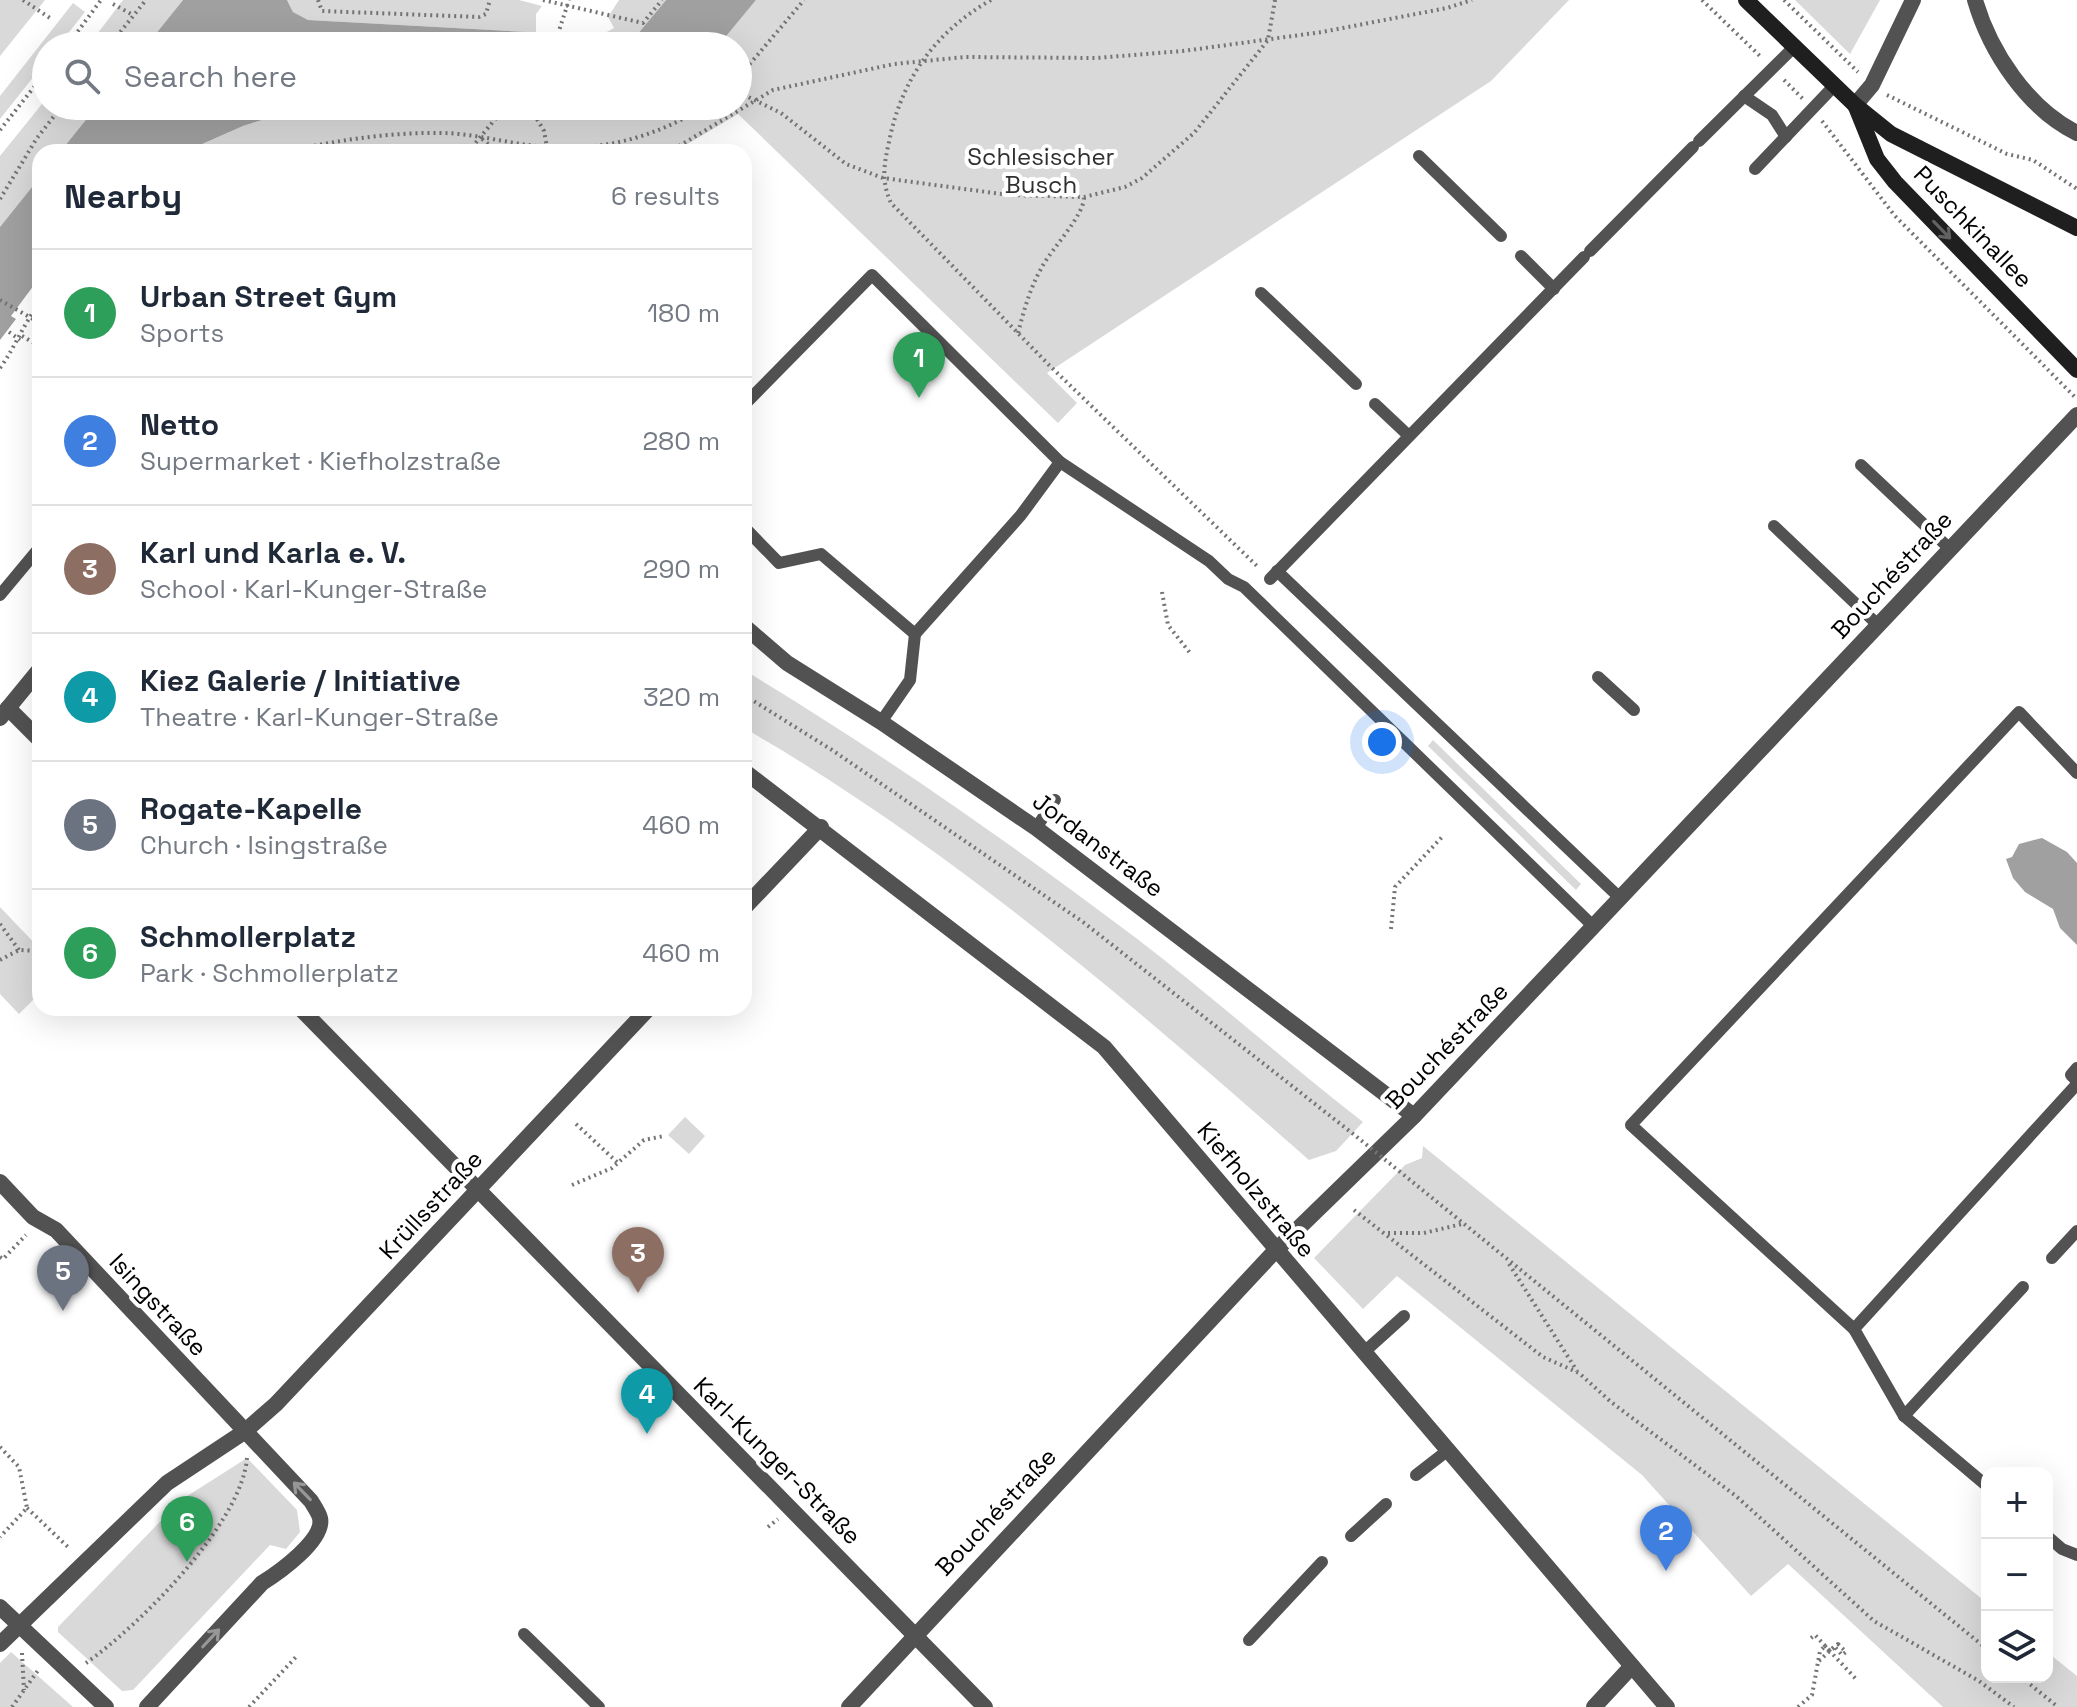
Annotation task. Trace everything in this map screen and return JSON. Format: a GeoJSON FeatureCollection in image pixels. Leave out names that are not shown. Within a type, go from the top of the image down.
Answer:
{"type":"FeatureCollection","features":[{"type":"Feature","properties":{"kind":"main road","name":"Puschkinallee"},"geometry":{"type":"LineString","coordinates":[[1746,0],[1855,105],[1918,150],[2077,228]]}},
{"type":"Feature","properties":{"kind":"main road","name":"Puschkinallee"},"geometry":{"type":"LineString","coordinates":[[1855,105],[1877,159],[1895,182],[2077,370]]}},
{"type":"Feature","properties":{"kind":"street"},"geometry":{"type":"LineString","coordinates":[[1855,105],[1872,85],[1913,0]]}},
{"type":"Feature","properties":{"kind":"street"},"geometry":{"type":"LineString","coordinates":[[1975,0],[2004,62],[2026,92],[2050,115],[2077,133]]}},
{"type":"Feature","properties":{"kind":"street","name":"Bouchéstraße"},"geometry":{"type":"LineString","coordinates":[[849,1707],[1275,1251],[1414,1116],[2077,415]]}},
{"type":"Feature","properties":{"kind":"street","name":"Jordanstraße"},"geometry":{"type":"LineString","coordinates":[[752,633],[787,663],[881,722],[1036,828],[1414,1116]]}},
{"type":"Feature","properties":{"kind":"street"},"geometry":{"type":"LineString","coordinates":[[32,679],[4,713],[32,734]]}},
{"type":"Feature","properties":{"kind":"street","name":"Kiefholzstraße"},"geometry":{"type":"LineString","coordinates":[[752,777],[1104,1047],[1667,1707]]}},
{"type":"Feature","properties":{"kind":"street"},"geometry":{"type":"LineString","coordinates":[[752,900],[821,827]]}},
{"type":"Feature","properties":{"kind":"street","name":"Karl-Kunger-Straße"},"geometry":{"type":"LineString","coordinates":[[308,1016],[985,1707]]}},
{"type":"Feature","properties":{"kind":"street","name":"Krüllsstraße"},"geometry":{"type":"LineString","coordinates":[[0,1644],[167,1483],[244,1432],[358,1319],[641,1016]]}},
{"type":"Feature","properties":{"kind":"street","name":"Isingstraße"},"geometry":{"type":"LineString","coordinates":[[0,1182],[39,1221],[56,1230],[311,1501],[320,1519],[319,1531],[281,1572],[262,1583],[147,1707]]}},
{"type":"Feature","properties":{"kind":"street"},"geometry":{"type":"LineString","coordinates":[[0,1607],[106,1707]]}},
{"type":"Feature","properties":{"kind":"street"},"geometry":{"type":"LineString","coordinates":[[1594,1707],[1632,1666]]}},
{"type":"Feature","properties":{"kind":"lane"},"geometry":{"type":"LineString","coordinates":[[1620,898],[1274,575],[1794,47]]}},
{"type":"Feature","properties":{"kind":"lane"},"geometry":{"type":"LineString","coordinates":[[1755,169],[1835,85]]}},
{"type":"Feature","properties":{"kind":"lane"},"geometry":{"type":"LineString","coordinates":[[1744,96],[1772,115],[1786,137]]}},
{"type":"Feature","properties":{"kind":"lane"},"geometry":{"type":"LineString","coordinates":[[1419,156],[1501,236]]}},
{"type":"Feature","properties":{"kind":"lane"},"geometry":{"type":"LineString","coordinates":[[1521,256],[1554,289]]}},
{"type":"Feature","properties":{"kind":"lane"},"geometry":{"type":"LineString","coordinates":[[752,397],[872,275],[1060,462],[1244,587],[1593,926]]}},
{"type":"Feature","properties":{"kind":"lane"},"geometry":{"type":"LineString","coordinates":[[1261,293],[1356,384]]}},
{"type":"Feature","properties":{"kind":"lane"},"geometry":{"type":"LineString","coordinates":[[1375,404],[1409,436]]}},
{"type":"Feature","properties":{"kind":"lane"},"geometry":{"type":"LineString","coordinates":[[881,722],[910,680],[915,634],[1021,515],[1060,462]]}},
{"type":"Feature","properties":{"kind":"lane"},"geometry":{"type":"LineString","coordinates":[[1861,465],[1950,549]]}},
{"type":"Feature","properties":{"kind":"lane"},"geometry":{"type":"LineString","coordinates":[[1774,526],[1878,625]]}},
{"type":"Feature","properties":{"kind":"lane"},"geometry":{"type":"LineString","coordinates":[[752,535],[779,563],[821,554],[915,634]]}},
{"type":"Feature","properties":{"kind":"lane"},"geometry":{"type":"LineString","coordinates":[[0,595],[32,557]]}},
{"type":"Feature","properties":{"kind":"lane"},"geometry":{"type":"LineString","coordinates":[[1598,677],[1634,710]]}},
{"type":"Feature","properties":{"kind":"lane"},"geometry":{"type":"LineString","coordinates":[[1981,1481],[1904,1416],[1854,1329],[1631,1125],[2019,712],[2077,773]]}},
{"type":"Feature","properties":{"kind":"lane"},"geometry":{"type":"LineString","coordinates":[[1036,828],[1055,800]]}},
{"type":"Feature","properties":{"kind":"lane"},"geometry":{"type":"LineString","coordinates":[[1854,1329],[2077,1082],[2071,1075],[2077,1068]]}},
{"type":"Feature","properties":{"kind":"lane"},"geometry":{"type":"LineString","coordinates":[[2052,1258],[2077,1231]]}},
{"type":"Feature","properties":{"kind":"lane"},"geometry":{"type":"LineString","coordinates":[[1904,1416],[2023,1287]]}},
{"type":"Feature","properties":{"kind":"lane"},"geometry":{"type":"LineString","coordinates":[[1363,1353],[1404,1316]]}},
{"type":"Feature","properties":{"kind":"lane"},"geometry":{"type":"LineString","coordinates":[[1416,1475],[1447,1451]]}},
{"type":"Feature","properties":{"kind":"lane"},"geometry":{"type":"LineString","coordinates":[[1351,1536],[1386,1504]]}},
{"type":"Feature","properties":{"kind":"lane"},"geometry":{"type":"LineString","coordinates":[[2050,1539],[2062,1549],[2077,1555]]}},
{"type":"Feature","properties":{"kind":"lane"},"geometry":{"type":"LineString","coordinates":[[1249,1640],[1322,1562]]}},
{"type":"Feature","properties":{"kind":"lane"},"geometry":{"type":"LineString","coordinates":[[524,1634],[599,1707]]}},
{"type":"Feature","properties":{"kind":"path"},"geometry":{"type":"LineString","coordinates":[[23,0],[50,18]]}},
{"type":"Feature","properties":{"kind":"path"},"geometry":{"type":"LineString","coordinates":[[77,32],[101,0]]}},
{"type":"Feature","properties":{"kind":"path"},"geometry":{"type":"LineString","coordinates":[[120,32],[146,0]]}},
{"type":"Feature","properties":{"kind":"path"},"geometry":{"type":"LineString","coordinates":[[318,0],[322,11],[479,17],[486,14],[490,0]]}},
{"type":"Feature","properties":{"kind":"path"},"geometry":{"type":"LineString","coordinates":[[543,0],[568,2],[643,23],[662,0]]}},
{"type":"Feature","properties":{"kind":"path"},"geometry":{"type":"LineString","coordinates":[[752,61],[804,0]]}},
{"type":"Feature","properties":{"kind":"path"},"geometry":{"type":"LineString","coordinates":[[991,0],[966,16],[920,61],[905,87],[893,119],[883,178],[891,203],[1018,333],[1030,289],[1063,233],[1084,208],[1084,197]]}},
{"type":"Feature","properties":{"kind":"path"},"geometry":{"type":"LineString","coordinates":[[754,99],[781,113],[846,164],[883,178],[1009,195],[1084,197],[1125,187],[1158,168],[1194,133],[1268,40],[1275,0]]}},
{"type":"Feature","properties":{"kind":"path"},"geometry":{"type":"LineString","coordinates":[[754,99],[773,90],[837,75],[920,61],[1096,58],[1268,40],[1447,8],[1472,0]]}},
{"type":"Feature","properties":{"kind":"path"},"geometry":{"type":"LineString","coordinates":[[1702,0],[1813,109]]}},
{"type":"Feature","properties":{"kind":"path"},"geometry":{"type":"LineString","coordinates":[[1784,0],[1851,65]]}},
{"type":"Feature","properties":{"kind":"path"},"geometry":{"type":"LineString","coordinates":[[559,32],[568,2]]}},
{"type":"Feature","properties":{"kind":"path"},"geometry":{"type":"LineString","coordinates":[[113,4],[133,15]]}},
{"type":"Feature","properties":{"kind":"path"},"geometry":{"type":"LineString","coordinates":[[0,130],[32,90]]}},
{"type":"Feature","properties":{"kind":"path"},"geometry":{"type":"LineString","coordinates":[[1894,99],[2007,154],[2033,160],[2077,189]]}},
{"type":"Feature","properties":{"kind":"path"},"geometry":{"type":"LineString","coordinates":[[33,144],[51,120]]}},
{"type":"Feature","properties":{"kind":"path"},"geometry":{"type":"LineString","coordinates":[[475,144],[495,120]]}},
{"type":"Feature","properties":{"kind":"path"},"geometry":{"type":"LineString","coordinates":[[538,120],[546,144]]}},
{"type":"Feature","properties":{"kind":"path"},"geometry":{"type":"LineString","coordinates":[[611,144],[637,139],[682,120]]}},
{"type":"Feature","properties":{"kind":"path"},"geometry":{"type":"LineString","coordinates":[[682,144],[720,120]]}},
{"type":"Feature","properties":{"kind":"path"},"geometry":{"type":"LineString","coordinates":[[325,144],[410,133],[525,144]]}},
{"type":"Feature","properties":{"kind":"path"},"geometry":{"type":"LineString","coordinates":[[480,138],[488,144]]}},
{"type":"Feature","properties":{"kind":"path"},"geometry":{"type":"LineString","coordinates":[[0,199],[32,146]]}},
{"type":"Feature","properties":{"kind":"path"},"geometry":{"type":"LineString","coordinates":[[0,300],[32,318]]}},
{"type":"Feature","properties":{"kind":"path"},"geometry":{"type":"LineString","coordinates":[[0,368],[21,338],[24,322],[32,312]]}},
{"type":"Feature","properties":{"kind":"path"},"geometry":{"type":"LineString","coordinates":[[9,332],[32,343]]}},
{"type":"Feature","properties":{"kind":"path"},"geometry":{"type":"LineString","coordinates":[[2054,377],[2077,399]]}},
{"type":"Feature","properties":{"kind":"path"},"geometry":{"type":"LineString","coordinates":[[1162,592],[1168,625],[1190,653]]}},
{"type":"Feature","properties":{"kind":"path"},"geometry":{"type":"LineString","coordinates":[[752,700],[832,750],[1083,922],[1352,1133],[1981,1644]]}},
{"type":"Feature","properties":{"kind":"path"},"geometry":{"type":"LineString","coordinates":[[1391,929],[1395,887],[1443,836]]}},
{"type":"Feature","properties":{"kind":"path"},"geometry":{"type":"LineString","coordinates":[[0,924],[19,950]]}},
{"type":"Feature","properties":{"kind":"path"},"geometry":{"type":"LineString","coordinates":[[0,960],[19,950],[32,951]]}},
{"type":"Feature","properties":{"kind":"path"},"geometry":{"type":"LineString","coordinates":[[576,1124],[618,1163]]}},
{"type":"Feature","properties":{"kind":"path"},"geometry":{"type":"LineString","coordinates":[[572,1185],[618,1163],[633,1146],[664,1136]]}},
{"type":"Feature","properties":{"kind":"path"},"geometry":{"type":"LineString","coordinates":[[1354,1210],[1381,1234],[1424,1233],[1462,1224]]}},
{"type":"Feature","properties":{"kind":"path"},"geometry":{"type":"LineString","coordinates":[[0,1257],[3,1259],[39,1221]]}},
{"type":"Feature","properties":{"kind":"path"},"geometry":{"type":"LineString","coordinates":[[1385,1233],[1543,1357],[1579,1373]]}},
{"type":"Feature","properties":{"kind":"path"},"geometry":{"type":"LineString","coordinates":[[1506,1259],[1579,1373],[1611,1402],[1736,1496],[1874,1621],[1979,1681],[2014,1707]]}},
{"type":"Feature","properties":{"kind":"path"},"geometry":{"type":"LineString","coordinates":[[71,1674],[137,1621],[202,1549],[245,1480],[244,1432]]}},
{"type":"Feature","properties":{"kind":"path"},"geometry":{"type":"LineString","coordinates":[[0,1447],[19,1467],[27,1508],[68,1547]]}},
{"type":"Feature","properties":{"kind":"path"},"geometry":{"type":"LineString","coordinates":[[0,1537],[27,1508]]}},
{"type":"Feature","properties":{"kind":"path"},"geometry":{"type":"LineString","coordinates":[[768,1527],[779,1517]]}},
{"type":"Feature","properties":{"kind":"path"},"geometry":{"type":"LineString","coordinates":[[1811,1638],[1815,1635],[1825,1646],[1834,1647],[1856,1679]]}},
{"type":"Feature","properties":{"kind":"path"},"geometry":{"type":"LineString","coordinates":[[1798,1707],[1812,1695],[1820,1651],[1825,1646]]}},
{"type":"Feature","properties":{"kind":"path"},"geometry":{"type":"LineString","coordinates":[[1818,1662],[1834,1647]]}},
{"type":"Feature","properties":{"kind":"path"},"geometry":{"type":"LineString","coordinates":[[22,1653],[24,1691]]}},
{"type":"Feature","properties":{"kind":"path"},"geometry":{"type":"LineString","coordinates":[[249,1707],[296,1657]]}},
{"type":"Feature","properties":{"kind":"path"},"geometry":{"type":"LineString","coordinates":[[12,1707],[39,1669]]}},
{"type":"Feature","properties":{"kind":"path"},"geometry":{"type":"LineString","coordinates":[[2028,1683],[2058,1707]]}},
{"type":"Feature","properties":{"kind":"green space"},"geometry":{"type":"Polygon","coordinates":[[[0,0],[45,0],[0,56],[0,0]]]}},
{"type":"Feature","properties":{"kind":"green space"},"geometry":{"type":"Polygon","coordinates":[[[123,0],[183,0],[157,32],[99,32],[123,0]]]}},
{"type":"Feature","properties":{"kind":"green space"},"geometry":{"type":"Polygon","coordinates":[[[287,0],[519,0],[542,6],[536,14],[536,32],[308,20],[293,12],[287,0]]]}},
{"type":"Feature","properties":{"kind":"green space"},"geometry":{"type":"Polygon","coordinates":[[[619,0],[666,0],[639,32],[607,32],[614,28],[608,17],[619,0]]]}},
{"type":"Feature","properties":{"kind":"green space","name":"Schlesischer Busch"},"geometry":{"type":"Polygon","coordinates":[[[756,0],[1569,0],[1491,81],[1047,373],[1077,403],[1058,423],[744,120],[752,120],[752,32],[730,32],[756,0]]]}},
{"type":"Feature","properties":{"kind":"green space"},"geometry":{"type":"Polygon","coordinates":[[[1795,0],[1880,0],[1850,54],[1795,0]]]}},
{"type":"Feature","properties":{"kind":"green space"},"geometry":{"type":"Polygon","coordinates":[[[73,3],[85,12],[69,32],[50,32],[73,3]]]}},
{"type":"Feature","properties":{"kind":"green space"},"geometry":{"type":"Polygon","coordinates":[[[32,55],[32,79],[0,119],[0,96],[32,55]]]}},
{"type":"Feature","properties":{"kind":"green space"},"geometry":{"type":"Polygon","coordinates":[[[32,116],[32,120],[86,120],[66,144],[32,144],[32,187],[0,227],[0,156],[32,116]]]}},
{"type":"Feature","properties":{"kind":"green space","name":"Schlesischer Busch"},"geometry":{"type":"Polygon","coordinates":[[[262,120],[728,120],[687,144],[202,144],[262,120]]]}},
{"type":"Feature","properties":{"kind":"green space"},"geometry":{"type":"Polygon","coordinates":[[[752,675],[894,766],[1040,867],[1165,960],[1363,1122],[1336,1151],[1309,1160],[1175,1043],[1037,930],[894,823],[752,733],[752,675]]]}},
{"type":"Feature","properties":{"kind":"green space"},"geometry":{"type":"Polygon","coordinates":[[[1433,740],[1581,884],[1576,890],[1428,746],[1433,740]]]}},
{"type":"Feature","properties":{"kind":"green space"},"geometry":{"type":"Polygon","coordinates":[[[0,907],[32,941],[32,1001],[19,1014],[0,994],[0,907]]]}},
{"type":"Feature","properties":{"kind":"green space"},"geometry":{"type":"Polygon","coordinates":[[[685,1117],[705,1136],[689,1154],[668,1135],[685,1117]]]}},
{"type":"Feature","properties":{"kind":"green space"},"geometry":{"type":"Polygon","coordinates":[[[1423,1146],[1981,1598],[1981,1683],[2053,1683],[2053,1657],[2077,1676],[2077,1707],[1943,1707],[1788,1564],[1751,1596],[1642,1475],[1397,1276],[1363,1309],[1314,1258],[1405,1165],[1422,1158],[1423,1146]]]}},
{"type":"Feature","properties":{"kind":"green space"},"geometry":{"type":"Polygon","coordinates":[[[247,1458],[297,1510],[300,1532],[286,1549],[270,1545],[133,1690],[122,1691],[58,1632],[58,1627],[181,1500],[247,1458]]]}},
{"type":"Feature","properties":{"kind":"green space"},"geometry":{"type":"Polygon","coordinates":[[[11,1652],[73,1707],[0,1707],[0,1663],[11,1652]]]}},
{"type":"Feature","properties":{"kind":"shaded area"},"geometry":{"type":"Polygon","coordinates":[[[183,0],[287,0],[293,12],[308,20],[527,32],[157,32],[183,0]]]}},
{"type":"Feature","properties":{"kind":"shaded area"},"geometry":{"type":"Polygon","coordinates":[[[666,0],[756,0],[730,32],[639,32],[666,0]]]}},
{"type":"Feature","properties":{"kind":"shaded area"},"geometry":{"type":"Polygon","coordinates":[[[86,120],[262,120],[202,144],[66,144],[86,120]]]}},
{"type":"Feature","properties":{"kind":"shaded area"},"geometry":{"type":"Polygon","coordinates":[[[32,187],[32,288],[11,316],[16,319],[0,340],[0,227],[32,187]]]}},
{"type":"Feature","properties":{"kind":"shaded area"},"geometry":{"type":"Polygon","coordinates":[[[2042,838],[2067,852],[2077,863],[2077,945],[2060,928],[2053,909],[2025,892],[2013,878],[2006,859],[2012,857],[2019,844],[2042,838]]]}},
{"type":"Feature","properties":{"kind":"place","name":"Urban Street Gym"},"geometry":{"type":"Point","coordinates":[919,398]}},
{"type":"Feature","properties":{"kind":"place","name":"Karl und Karla e. V."},"geometry":{"type":"Point","coordinates":[638,1293]}},
{"type":"Feature","properties":{"kind":"place","name":"Rogate-Kapelle"},"geometry":{"type":"Point","coordinates":[63,1311]}},
{"type":"Feature","properties":{"kind":"place","name":"Kiez Galerie / Initiative"},"geometry":{"type":"Point","coordinates":[647,1434]}},
{"type":"Feature","properties":{"kind":"place","name":"Schmollerplatz"},"geometry":{"type":"Point","coordinates":[187,1562]}},
{"type":"Feature","properties":{"kind":"place","name":"Netto"},"geometry":{"type":"Point","coordinates":[1666,1571]}}]}
